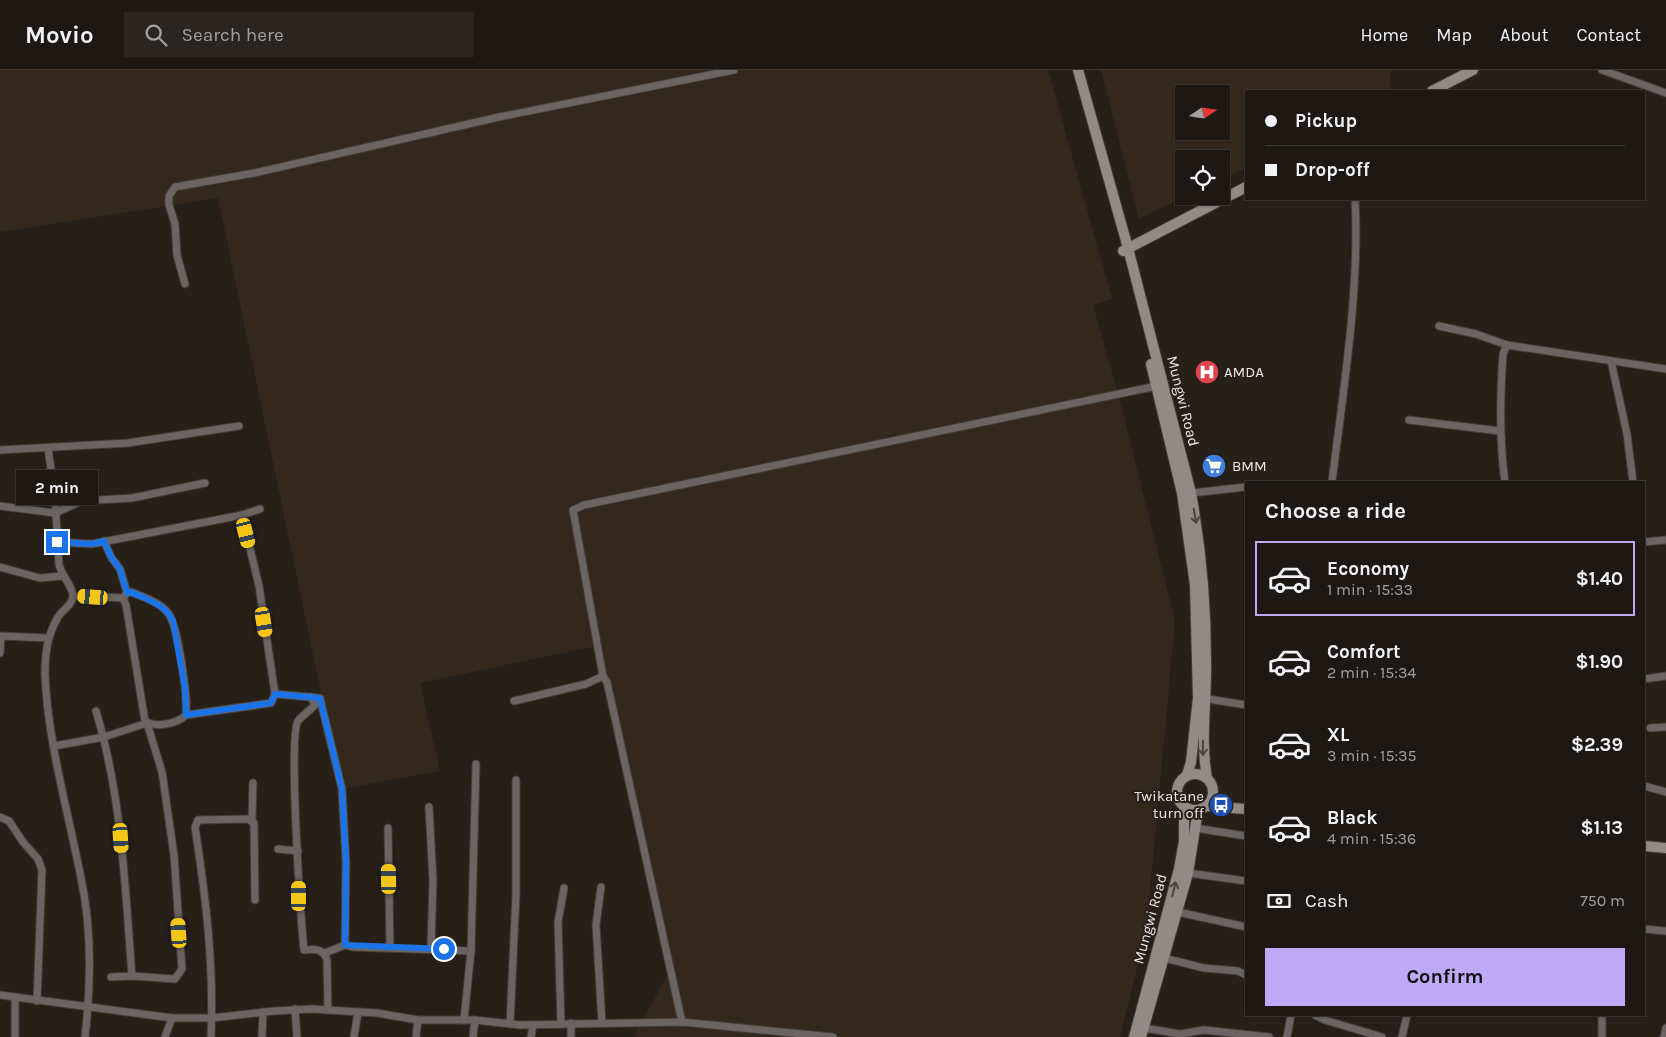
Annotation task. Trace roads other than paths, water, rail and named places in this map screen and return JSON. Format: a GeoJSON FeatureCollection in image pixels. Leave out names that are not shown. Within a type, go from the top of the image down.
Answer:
{"type":"FeatureCollection","features":[{"type":"Feature","properties":{"kind":"main road","name":"Mungwi Road"},"geometry":{"type":"LineString","coordinates":[[1072,70],[1126,250],[1182,493],[1198,624],[1203,750],[1207,778]]}},
{"type":"Feature","properties":{"kind":"main road","name":"Mungwi Road"},"geometry":{"type":"LineString","coordinates":[[1078,70],[1191,493],[1198,534],[1204,599],[1201,698],[1191,762],[1187,775]]}},
{"type":"Feature","properties":{"kind":"main road"},"geometry":{"type":"LineString","coordinates":[[1434,90],[1473,70]]}},
{"type":"Feature","properties":{"kind":"main road"},"geometry":{"type":"LineString","coordinates":[[1126,250],[1245,189]]}},
{"type":"Feature","properties":{"kind":"main road"},"geometry":{"type":"LineString","coordinates":[[1202,808],[1213,794],[1213,788],[1207,778],[1197,773],[1187,775],[1182,779],[1176,790],[1177,796],[1184,806],[1202,808],[1230,807],[1245,809]]}},
{"type":"Feature","properties":{"kind":"main road"},"geometry":{"type":"LineString","coordinates":[[1213,794],[1230,807]]}},
{"type":"Feature","properties":{"kind":"main road","name":"Mungwi Road"},"geometry":{"type":"LineString","coordinates":[[1134,1037],[1179,869],[1184,841],[1184,806]]}},
{"type":"Feature","properties":{"kind":"main road","name":"Mungwi Road"},"geometry":{"type":"LineString","coordinates":[[1142,1032],[1178,912],[1188,873],[1195,828],[1202,808]]}},
{"type":"Feature","properties":{"kind":"main road"},"geometry":{"type":"LineString","coordinates":[[1645,846],[1666,848]]}},
{"type":"Feature","properties":{"kind":"street"},"geometry":{"type":"LineString","coordinates":[[185,284],[177,255],[174,224],[169,205],[169,196],[175,187],[254,173],[480,121],[734,70]]}},
{"type":"Feature","properties":{"kind":"street"},"geometry":{"type":"LineString","coordinates":[[1602,70],[1666,92]]}},
{"type":"Feature","properties":{"kind":"street"},"geometry":{"type":"LineString","coordinates":[[1332,481],[1349,337],[1356,239],[1356,200]]}},
{"type":"Feature","properties":{"kind":"street"},"geometry":{"type":"LineString","coordinates":[[1439,326],[1476,334],[1507,345],[1604,358],[1611,361],[1666,369]]}},
{"type":"Feature","properties":{"kind":"street"},"geometry":{"type":"LineString","coordinates":[[1505,481],[1500,450],[1500,431],[1503,354],[1507,345]]}},
{"type":"Feature","properties":{"kind":"street"},"geometry":{"type":"LineString","coordinates":[[1611,361],[1627,434],[1633,481]]}},
{"type":"Feature","properties":{"kind":"street"},"geometry":{"type":"LineString","coordinates":[[682,1022],[607,682],[603,676],[573,510],[1156,386]]}},
{"type":"Feature","properties":{"kind":"street"},"geometry":{"type":"LineString","coordinates":[[1409,420],[1500,431]]}},
{"type":"Feature","properties":{"kind":"street"},"geometry":{"type":"LineString","coordinates":[[0,450],[128,443],[239,426]]}},
{"type":"Feature","properties":{"kind":"street"},"geometry":{"type":"LineString","coordinates":[[48,448],[62,576],[70,587],[73,596],[71,602],[59,615],[48,638],[45,675],[54,746],[83,892],[87,926],[89,1006],[85,1037]]}},
{"type":"Feature","properties":{"kind":"street"},"geometry":{"type":"LineString","coordinates":[[0,506],[55,513],[82,501],[132,498],[205,482]]}},
{"type":"Feature","properties":{"kind":"street"},"geometry":{"type":"LineString","coordinates":[[1191,493],[1245,487]]}},
{"type":"Feature","properties":{"kind":"street"},"geometry":{"type":"LineString","coordinates":[[57,542],[92,544],[242,516],[260,509]]}},
{"type":"Feature","properties":{"kind":"street"},"geometry":{"type":"LineString","coordinates":[[54,746],[104,736],[147,723],[169,723],[182,719],[186,715],[271,703],[275,694],[259,586],[242,516]]}},
{"type":"Feature","properties":{"kind":"street"},"geometry":{"type":"LineString","coordinates":[[1645,542],[1666,540]]}},
{"type":"Feature","properties":{"kind":"street"},"geometry":{"type":"LineString","coordinates":[[104,541],[111,557],[120,569],[142,709],[162,772],[174,855],[182,969],[175,979],[132,976],[111,977]]}},
{"type":"Feature","properties":{"kind":"street"},"geometry":{"type":"LineString","coordinates":[[0,567],[40,578],[62,576]]}},
{"type":"Feature","properties":{"kind":"street"},"geometry":{"type":"LineString","coordinates":[[73,596],[125,595],[131,592],[162,606],[169,613],[173,621],[185,688],[186,715]]}},
{"type":"Feature","properties":{"kind":"street"},"geometry":{"type":"LineString","coordinates":[[0,653],[1,636],[48,638]]}},
{"type":"Feature","properties":{"kind":"street"},"geometry":{"type":"LineString","coordinates":[[514,701],[586,684],[603,676]]}},
{"type":"Feature","properties":{"kind":"street"},"geometry":{"type":"LineString","coordinates":[[1645,679],[1666,676]]}},
{"type":"Feature","properties":{"kind":"street"},"geometry":{"type":"LineString","coordinates":[[275,694],[320,698],[342,789],[346,862],[345,945]]}},
{"type":"Feature","properties":{"kind":"street"},"geometry":{"type":"LineString","coordinates":[[311,697],[315,705],[298,721],[296,735],[294,799],[299,896],[304,950],[318,949],[324,953],[327,960],[328,1010]]}},
{"type":"Feature","properties":{"kind":"street"},"geometry":{"type":"LineString","coordinates":[[1201,698],[1245,705]]}},
{"type":"Feature","properties":{"kind":"street"},"geometry":{"type":"LineString","coordinates":[[96,711],[104,736],[120,820],[132,976]]}},
{"type":"Feature","properties":{"kind":"street"},"geometry":{"type":"LineString","coordinates":[[1650,728],[1666,727]]}},
{"type":"Feature","properties":{"kind":"street"},"geometry":{"type":"LineString","coordinates":[[464,1020],[471,951],[476,764]]}},
{"type":"Feature","properties":{"kind":"street"},"geometry":{"type":"LineString","coordinates":[[510,1024],[516,894],[516,780]]}},
{"type":"Feature","properties":{"kind":"street"},"geometry":{"type":"LineString","coordinates":[[253,783],[252,820],[255,830],[255,900]]}},
{"type":"Feature","properties":{"kind":"street"},"geometry":{"type":"LineString","coordinates":[[1645,786],[1666,792]]}},
{"type":"Feature","properties":{"kind":"street"},"geometry":{"type":"LineString","coordinates":[[429,807],[433,881],[430,948]]}},
{"type":"Feature","properties":{"kind":"street"},"geometry":{"type":"LineString","coordinates":[[0,817],[8,821],[38,859],[42,870],[37,1001]]}},
{"type":"Feature","properties":{"kind":"street"},"geometry":{"type":"LineString","coordinates":[[211,1037],[210,937],[196,822],[198,820],[252,820]]}},
{"type":"Feature","properties":{"kind":"street"},"geometry":{"type":"LineString","coordinates":[[388,828],[390,948]]}},
{"type":"Feature","properties":{"kind":"street"},"geometry":{"type":"LineString","coordinates":[[1195,828],[1245,836]]}},
{"type":"Feature","properties":{"kind":"street"},"geometry":{"type":"LineString","coordinates":[[278,849],[298,851]]}},
{"type":"Feature","properties":{"kind":"street"},"geometry":{"type":"LineString","coordinates":[[1188,873],[1245,881]]}},
{"type":"Feature","properties":{"kind":"street"},"geometry":{"type":"LineString","coordinates":[[601,887],[596,925],[602,1023]]}},
{"type":"Feature","properties":{"kind":"street"},"geometry":{"type":"LineString","coordinates":[[561,1024],[558,922],[564,888]]}},
{"type":"Feature","properties":{"kind":"street"},"geometry":{"type":"LineString","coordinates":[[1178,912],[1245,927]]}},
{"type":"Feature","properties":{"kind":"street"},"geometry":{"type":"LineString","coordinates":[[1645,929],[1666,932]]}},
{"type":"Feature","properties":{"kind":"street"},"geometry":{"type":"LineString","coordinates":[[324,953],[345,945],[471,951]]}},
{"type":"Feature","properties":{"kind":"street"},"geometry":{"type":"LineString","coordinates":[[1164,958],[1204,968],[1238,971],[1245,974]]}},
{"type":"Feature","properties":{"kind":"street"},"geometry":{"type":"LineString","coordinates":[[0,995],[172,1018],[212,1018],[295,1009],[358,1012],[418,1020],[475,1020],[533,1025],[682,1022],[833,1037]]}},
{"type":"Feature","properties":{"kind":"street"},"geometry":{"type":"LineString","coordinates":[[15,997],[16,1037]]}},
{"type":"Feature","properties":{"kind":"street"},"geometry":{"type":"LineString","coordinates":[[295,1009],[297,1037]]}},
{"type":"Feature","properties":{"kind":"street"},"geometry":{"type":"LineString","coordinates":[[262,1037],[263,1012]]}},
{"type":"Feature","properties":{"kind":"street"},"geometry":{"type":"LineString","coordinates":[[354,1037],[358,1012]]}},
{"type":"Feature","properties":{"kind":"street"},"geometry":{"type":"LineString","coordinates":[[1287,1037],[1291,1016]]}},
{"type":"Feature","properties":{"kind":"street"},"geometry":{"type":"LineString","coordinates":[[1317,1016],[1382,1037]]}},
{"type":"Feature","properties":{"kind":"street"},"geometry":{"type":"LineString","coordinates":[[1402,1037],[1407,1016]]}},
{"type":"Feature","properties":{"kind":"street"},"geometry":{"type":"LineString","coordinates":[[1602,1016],[1602,1037]]}},
{"type":"Feature","properties":{"kind":"street"},"geometry":{"type":"LineString","coordinates":[[166,1037],[172,1018]]}},
{"type":"Feature","properties":{"kind":"street"},"geometry":{"type":"LineString","coordinates":[[416,1037],[418,1020]]}},
{"type":"Feature","properties":{"kind":"street"},"geometry":{"type":"LineString","coordinates":[[474,1037],[475,1020]]}},
{"type":"Feature","properties":{"kind":"street"},"geometry":{"type":"LineString","coordinates":[[571,1023],[571,1037]]}},
{"type":"Feature","properties":{"kind":"street"},"geometry":{"type":"LineString","coordinates":[[532,1037],[533,1025]]}},
{"type":"Feature","properties":{"kind":"street"},"geometry":{"type":"LineString","coordinates":[[1664,1037],[1666,1028]]}},
{"type":"Feature","properties":{"kind":"street"},"geometry":{"type":"LineString","coordinates":[[1142,1032],[1180,1034],[1204,1030],[1270,1037]]}},
{"type":"Feature","properties":{"kind":"place","name":"AMDA"},"geometry":{"type":"Point","coordinates":[1207,372]}},
{"type":"Feature","properties":{"kind":"place","name":"BMM"},"geometry":{"type":"Point","coordinates":[1214,466]}},
{"type":"Feature","properties":{"kind":"place","name":"Twikatane turn off"},"geometry":{"type":"Point","coordinates":[1221,805]}}]}
